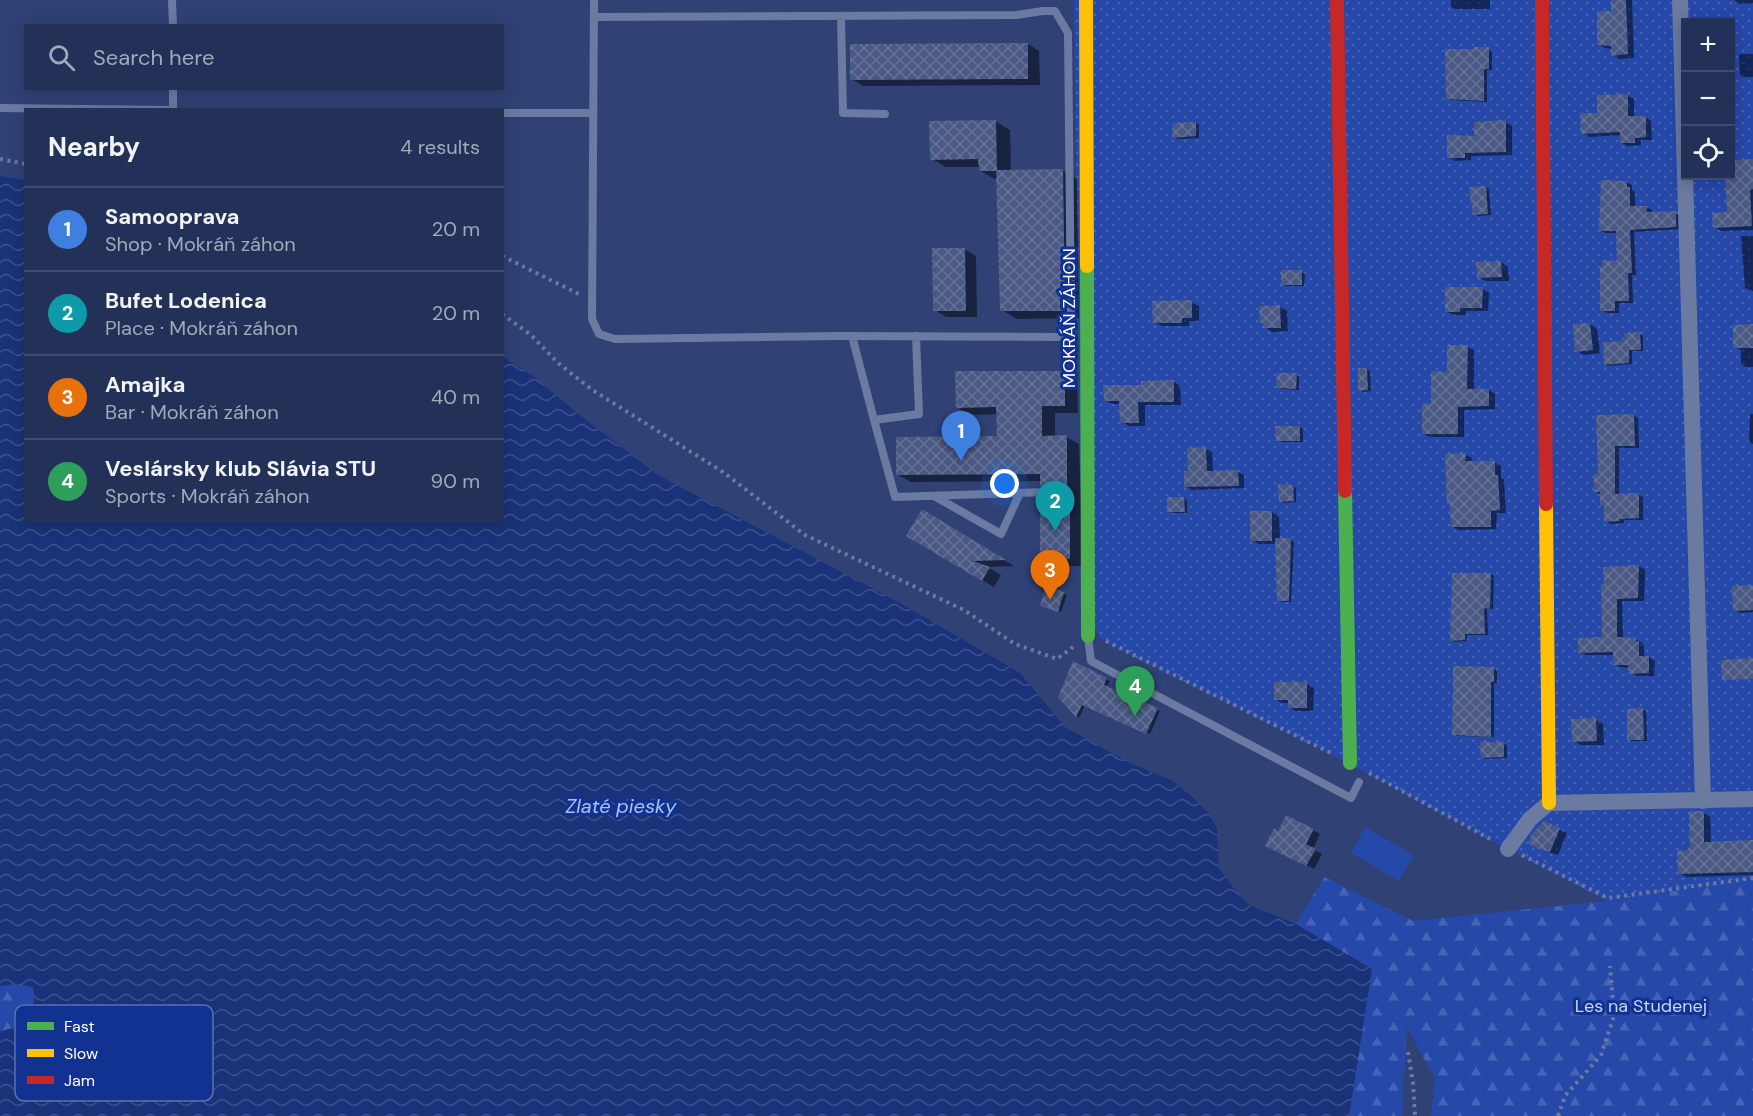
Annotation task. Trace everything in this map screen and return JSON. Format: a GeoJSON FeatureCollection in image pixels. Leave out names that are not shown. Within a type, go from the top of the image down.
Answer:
{"type":"FeatureCollection","features":[{"type":"Feature","properties":{"kind":"street","name":"MOKRÁŇ ZÁHON"},"geometry":{"type":"LineString","coordinates":[[1086,0],[1088,636]]}},
{"type":"Feature","properties":{"kind":"street"},"geometry":{"type":"LineString","coordinates":[[1337,0],[1350,762]]}},
{"type":"Feature","properties":{"kind":"street"},"geometry":{"type":"LineString","coordinates":[[1542,0],[1549,802]]}},
{"type":"Feature","properties":{"kind":"street"},"geometry":{"type":"LineString","coordinates":[[1680,0],[1703,801]]}},
{"type":"Feature","properties":{"kind":"street"},"geometry":{"type":"LineString","coordinates":[[1508,849],[1530,819],[1549,802],[1753,799]]}},
{"type":"Feature","properties":{"kind":"lane"},"geometry":{"type":"LineString","coordinates":[[172,0],[173,24]]}},
{"type":"Feature","properties":{"kind":"lane"},"geometry":{"type":"LineString","coordinates":[[594,0],[592,319],[599,334],[615,339],[852,336],[1060,337],[1071,317],[1068,33],[1055,11],[1016,15],[594,17]]}},
{"type":"Feature","properties":{"kind":"lane"},"geometry":{"type":"LineString","coordinates":[[841,15],[843,113],[885,114]]}},
{"type":"Feature","properties":{"kind":"lane"},"geometry":{"type":"LineString","coordinates":[[172,108],[173,90]]}},
{"type":"Feature","properties":{"kind":"lane"},"geometry":{"type":"LineString","coordinates":[[0,108],[24,108]]}},
{"type":"Feature","properties":{"kind":"lane"},"geometry":{"type":"LineString","coordinates":[[504,113],[593,113]]}},
{"type":"Feature","properties":{"kind":"lane"},"geometry":{"type":"LineString","coordinates":[[852,336],[895,497],[1047,492]]}},
{"type":"Feature","properties":{"kind":"lane"},"geometry":{"type":"LineString","coordinates":[[874,420],[919,414],[916,336]]}},
{"type":"Feature","properties":{"kind":"lane"},"geometry":{"type":"LineString","coordinates":[[934,495],[1001,534],[1020,493]]}},
{"type":"Feature","properties":{"kind":"lane"},"geometry":{"type":"LineString","coordinates":[[1088,636],[1091,661],[1352,798],[1359,782]]}},
{"type":"Feature","properties":{"kind":"path"},"geometry":{"type":"LineString","coordinates":[[0,159],[24,164]]}},
{"type":"Feature","properties":{"kind":"path"},"geometry":{"type":"LineString","coordinates":[[504,257],[592,301]]}},
{"type":"Feature","properties":{"kind":"path"},"geometry":{"type":"LineString","coordinates":[[504,315],[531,334],[558,363],[591,389],[723,472],[805,535],[964,610],[1015,644],[1057,659],[1088,636]]}},
{"type":"Feature","properties":{"kind":"path"},"geometry":{"type":"LineString","coordinates":[[1608,898],[1753,878]]}},
{"type":"Feature","properties":{"kind":"path"},"geometry":{"type":"LineString","coordinates":[[1558,1116],[1564,1096],[1601,1056],[1614,1016],[1610,966]]}},
{"type":"Feature","properties":{"kind":"path"},"geometry":{"type":"LineString","coordinates":[[1408,1052],[1415,1116]]}},
{"type":"Feature","properties":{"kind":"green space"},"geometry":{"type":"Polygon","coordinates":[[[1074,0],[1753,0],[1753,879],[1607,901],[1350,764],[1100,639],[1082,593],[1074,0]]]}},
{"type":"Feature","properties":{"kind":"green space"},"geometry":{"type":"Polygon","coordinates":[[[1365,827],[1414,855],[1399,881],[1351,853],[1365,827]]]}},
{"type":"Feature","properties":{"kind":"green space","name":"Les na Studenej"},"geometry":{"type":"Polygon","coordinates":[[[1324,877],[1413,921],[1607,901],[1753,879],[1753,1116],[1431,1116],[1435,1079],[1407,1027],[1402,1116],[1349,1116],[1372,969],[1296,924],[1324,877]]]}},
{"type":"Feature","properties":{"kind":"green space"},"geometry":{"type":"Polygon","coordinates":[[[15,984],[33,987],[34,1001],[33,1005],[15,1005],[15,1027],[0,1032],[0,986],[15,984]]]}},
{"type":"Feature","properties":{"kind":"water","name":"Zlaté piesky"},"geometry":{"type":"Polygon","coordinates":[[[0,176],[24,180],[24,522],[504,522],[504,358],[536,378],[577,413],[658,475],[900,603],[1020,673],[1065,727],[1128,762],[1173,781],[1198,802],[1211,816],[1217,829],[1219,868],[1249,905],[1296,924],[1372,969],[1349,1116],[0,1116],[0,1032],[15,1027],[15,1101],[213,1101],[213,1005],[33,1005],[33,987],[15,984],[0,986],[0,176]]]}},
{"type":"Feature","properties":{"kind":"building"},"geometry":{"type":"Polygon","coordinates":[[[1611,0],[1626,0],[1628,54],[1611,56],[1611,46],[1597,45],[1597,11],[1611,11],[1611,0]]]}},
{"type":"Feature","properties":{"kind":"building"},"geometry":{"type":"Polygon","coordinates":[[[1028,43],[1028,79],[850,80],[850,44],[1028,43]]]}},
{"type":"Feature","properties":{"kind":"building"},"geometry":{"type":"Polygon","coordinates":[[[1474,47],[1489,47],[1489,69],[1484,69],[1484,101],[1446,99],[1445,49],[1474,49],[1474,47]]]}},
{"type":"Feature","properties":{"kind":"building"},"geometry":{"type":"Polygon","coordinates":[[[1628,94],[1628,116],[1646,116],[1646,137],[1635,138],[1635,143],[1620,143],[1620,132],[1581,134],[1580,113],[1597,113],[1597,95],[1628,94]]]}},
{"type":"Feature","properties":{"kind":"building"},"geometry":{"type":"Polygon","coordinates":[[[996,120],[997,170],[1063,169],[1065,311],[1000,311],[996,171],[979,171],[978,159],[930,160],[929,121],[996,120]]]}},
{"type":"Feature","properties":{"kind":"building"},"geometry":{"type":"Polygon","coordinates":[[[1506,120],[1506,152],[1465,153],[1465,158],[1447,158],[1447,135],[1474,136],[1474,122],[1506,120]]]}},
{"type":"Feature","properties":{"kind":"building"},"geometry":{"type":"Polygon","coordinates":[[[1196,122],[1196,136],[1172,138],[1173,123],[1196,122]]]}},
{"type":"Feature","properties":{"kind":"building"},"geometry":{"type":"Polygon","coordinates":[[[1753,159],[1753,189],[1750,190],[1752,226],[1713,228],[1712,213],[1727,212],[1725,180],[1735,180],[1735,160],[1753,159]]]}},
{"type":"Feature","properties":{"kind":"building"},"geometry":{"type":"Polygon","coordinates":[[[1601,180],[1627,181],[1627,187],[1630,187],[1630,206],[1647,206],[1647,212],[1676,211],[1676,227],[1630,230],[1632,273],[1628,273],[1629,301],[1615,301],[1615,311],[1600,311],[1602,260],[1617,261],[1616,231],[1599,231],[1601,180]]]}},
{"type":"Feature","properties":{"kind":"building"},"geometry":{"type":"Polygon","coordinates":[[[1486,186],[1488,214],[1473,215],[1469,187],[1486,186]]]}},
{"type":"Feature","properties":{"kind":"building"},"geometry":{"type":"Polygon","coordinates":[[[932,248],[965,248],[966,311],[933,311],[932,248]]]}},
{"type":"Feature","properties":{"kind":"building"},"geometry":{"type":"Polygon","coordinates":[[[1501,261],[1502,277],[1477,278],[1476,262],[1501,261]]]}},
{"type":"Feature","properties":{"kind":"building"},"geometry":{"type":"Polygon","coordinates":[[[1281,270],[1302,270],[1302,285],[1281,285],[1281,270]]]}},
{"type":"Feature","properties":{"kind":"building"},"geometry":{"type":"Polygon","coordinates":[[[1445,287],[1483,287],[1482,308],[1460,308],[1460,312],[1445,312],[1445,287]]]}},
{"type":"Feature","properties":{"kind":"building"},"geometry":{"type":"Polygon","coordinates":[[[1192,300],[1192,318],[1182,318],[1182,323],[1153,323],[1152,301],[1192,300]]]}},
{"type":"Feature","properties":{"kind":"building"},"geometry":{"type":"Polygon","coordinates":[[[1280,305],[1281,328],[1263,328],[1263,323],[1260,323],[1259,306],[1280,305]]]}},
{"type":"Feature","properties":{"kind":"building"},"geometry":{"type":"Polygon","coordinates":[[[1590,323],[1593,350],[1575,352],[1573,324],[1590,323]]]}},
{"type":"Feature","properties":{"kind":"building"},"geometry":{"type":"Polygon","coordinates":[[[1753,324],[1753,348],[1733,348],[1733,325],[1753,324]]]}},
{"type":"Feature","properties":{"kind":"building"},"geometry":{"type":"Polygon","coordinates":[[[1640,332],[1641,350],[1629,350],[1629,363],[1604,365],[1603,342],[1625,341],[1624,333],[1640,332]]]}},
{"type":"Feature","properties":{"kind":"building"},"geometry":{"type":"Polygon","coordinates":[[[1447,345],[1468,345],[1467,389],[1489,389],[1489,406],[1458,407],[1458,434],[1422,434],[1422,404],[1431,403],[1431,371],[1447,372],[1447,345]]]}},
{"type":"Feature","properties":{"kind":"building"},"geometry":{"type":"Polygon","coordinates":[[[1358,368],[1367,368],[1368,390],[1358,391],[1358,368]]]}},
{"type":"Feature","properties":{"kind":"building"},"geometry":{"type":"Polygon","coordinates":[[[955,371],[1065,371],[1065,406],[1042,406],[1042,436],[1067,435],[1070,559],[1040,560],[1040,499],[1050,498],[1053,492],[1049,486],[1040,486],[1040,474],[896,475],[896,437],[997,436],[996,407],[956,408],[955,371]]]}},
{"type":"Feature","properties":{"kind":"building"},"geometry":{"type":"Polygon","coordinates":[[[1277,373],[1297,373],[1296,389],[1276,388],[1277,373]]]}},
{"type":"Feature","properties":{"kind":"building"},"geometry":{"type":"Polygon","coordinates":[[[1174,380],[1174,402],[1138,402],[1139,423],[1120,423],[1119,401],[1104,401],[1103,385],[1141,385],[1141,381],[1174,380]]]}},
{"type":"Feature","properties":{"kind":"building"},"geometry":{"type":"Polygon","coordinates":[[[1634,414],[1635,446],[1615,446],[1615,494],[1639,493],[1639,518],[1604,522],[1604,506],[1600,506],[1600,492],[1594,492],[1594,474],[1598,473],[1596,415],[1634,414]]]}},
{"type":"Feature","properties":{"kind":"building"},"geometry":{"type":"Polygon","coordinates":[[[1275,426],[1300,426],[1300,441],[1276,441],[1275,426]]]}},
{"type":"Feature","properties":{"kind":"building"},"geometry":{"type":"Polygon","coordinates":[[[1206,447],[1207,471],[1238,470],[1239,486],[1184,487],[1184,471],[1188,471],[1187,448],[1206,447]]]}},
{"type":"Feature","properties":{"kind":"building"},"geometry":{"type":"Polygon","coordinates":[[[1466,453],[1465,461],[1495,461],[1500,510],[1491,511],[1491,527],[1451,527],[1450,504],[1447,504],[1445,454],[1466,453]]]}},
{"type":"Feature","properties":{"kind":"building"},"geometry":{"type":"Polygon","coordinates":[[[1278,484],[1293,485],[1294,501],[1279,502],[1278,484]]]}},
{"type":"Feature","properties":{"kind":"building"},"geometry":{"type":"Polygon","coordinates":[[[1167,497],[1184,497],[1185,512],[1167,512],[1167,497]]]}},
{"type":"Feature","properties":{"kind":"building"},"geometry":{"type":"Polygon","coordinates":[[[922,509],[1006,560],[973,561],[990,567],[982,581],[906,536],[922,509]]]}},
{"type":"Feature","properties":{"kind":"building"},"geometry":{"type":"Polygon","coordinates":[[[1250,511],[1272,511],[1272,541],[1250,541],[1250,511]]]}},
{"type":"Feature","properties":{"kind":"building"},"geometry":{"type":"Polygon","coordinates":[[[1275,538],[1291,538],[1289,601],[1277,601],[1275,538]]]}},
{"type":"Feature","properties":{"kind":"building"},"geometry":{"type":"Polygon","coordinates":[[[1639,565],[1638,598],[1617,599],[1617,637],[1636,638],[1636,642],[1639,641],[1639,656],[1649,656],[1649,673],[1629,674],[1628,665],[1613,665],[1613,652],[1578,653],[1578,638],[1602,637],[1603,567],[1639,565]]]}},
{"type":"Feature","properties":{"kind":"building"},"geometry":{"type":"Polygon","coordinates":[[[1452,573],[1491,573],[1490,609],[1484,608],[1485,634],[1465,634],[1465,640],[1450,641],[1452,573]]]}},
{"type":"Feature","properties":{"kind":"building"},"geometry":{"type":"Polygon","coordinates":[[[1753,585],[1753,610],[1733,611],[1732,586],[1753,585]]]}},
{"type":"Feature","properties":{"kind":"building"},"geometry":{"type":"Polygon","coordinates":[[[1046,586],[1064,592],[1058,612],[1040,606],[1046,586]]]}},
{"type":"Feature","properties":{"kind":"building"},"geometry":{"type":"Polygon","coordinates":[[[1753,658],[1753,679],[1722,680],[1721,660],[1753,658]]]}},
{"type":"Feature","properties":{"kind":"building"},"geometry":{"type":"Polygon","coordinates":[[[1073,661],[1107,678],[1104,685],[1158,708],[1146,734],[1082,705],[1076,717],[1058,697],[1073,661]]]}},
{"type":"Feature","properties":{"kind":"building"},"geometry":{"type":"Polygon","coordinates":[[[1453,666],[1494,667],[1494,682],[1491,682],[1491,737],[1452,735],[1453,666]]]}},
{"type":"Feature","properties":{"kind":"building"},"geometry":{"type":"Polygon","coordinates":[[[1274,682],[1307,682],[1307,708],[1288,708],[1288,700],[1274,700],[1274,682]]]}},
{"type":"Feature","properties":{"kind":"building"},"geometry":{"type":"Polygon","coordinates":[[[1643,708],[1644,740],[1627,740],[1627,709],[1643,708]]]}},
{"type":"Feature","properties":{"kind":"building"},"geometry":{"type":"Polygon","coordinates":[[[1596,718],[1597,741],[1572,742],[1571,719],[1596,718]]]}},
{"type":"Feature","properties":{"kind":"building"},"geometry":{"type":"Polygon","coordinates":[[[1480,742],[1504,742],[1504,757],[1481,758],[1480,742]]]}},
{"type":"Feature","properties":{"kind":"building"},"geometry":{"type":"Polygon","coordinates":[[[1689,811],[1704,811],[1704,842],[1753,840],[1753,872],[1678,874],[1677,851],[1690,850],[1689,811]]]}},
{"type":"Feature","properties":{"kind":"building"},"geometry":{"type":"Polygon","coordinates":[[[1286,815],[1314,829],[1306,844],[1316,849],[1306,866],[1265,846],[1274,828],[1278,831],[1286,815]]]}},
{"type":"Feature","properties":{"kind":"building"},"geometry":{"type":"Polygon","coordinates":[[[1544,821],[1560,828],[1550,852],[1528,843],[1532,834],[1544,821]]]}},
{"type":"Feature","properties":{"kind":"traffic: fast"},"geometry":{"type":"LineString","coordinates":[[1087,266],[1088,636]]}},
{"type":"Feature","properties":{"kind":"traffic: fast"},"geometry":{"type":"LineString","coordinates":[[1345,491],[1350,763]]}},
{"type":"Feature","properties":{"kind":"traffic: slow"},"geometry":{"type":"LineString","coordinates":[[1086,0],[1087,266]]}},
{"type":"Feature","properties":{"kind":"traffic: slow"},"geometry":{"type":"LineString","coordinates":[[1546,504],[1549,803]]}},
{"type":"Feature","properties":{"kind":"traffic: jam"},"geometry":{"type":"LineString","coordinates":[[1337,0],[1345,491]]}},
{"type":"Feature","properties":{"kind":"traffic: jam"},"geometry":{"type":"LineString","coordinates":[[1542,0],[1546,504]]}},
{"type":"Feature","properties":{"kind":"place","name":"Samooprava"},"geometry":{"type":"Point","coordinates":[961,461]}},
{"type":"Feature","properties":{"kind":"place","name":"Bufet Lodenica"},"geometry":{"type":"Point","coordinates":[1055,531]}},
{"type":"Feature","properties":{"kind":"place","name":"Amajka"},"geometry":{"type":"Point","coordinates":[1050,600]}},
{"type":"Feature","properties":{"kind":"place","name":"Veslársky klub Slávia STU"},"geometry":{"type":"Point","coordinates":[1135,716]}}]}
